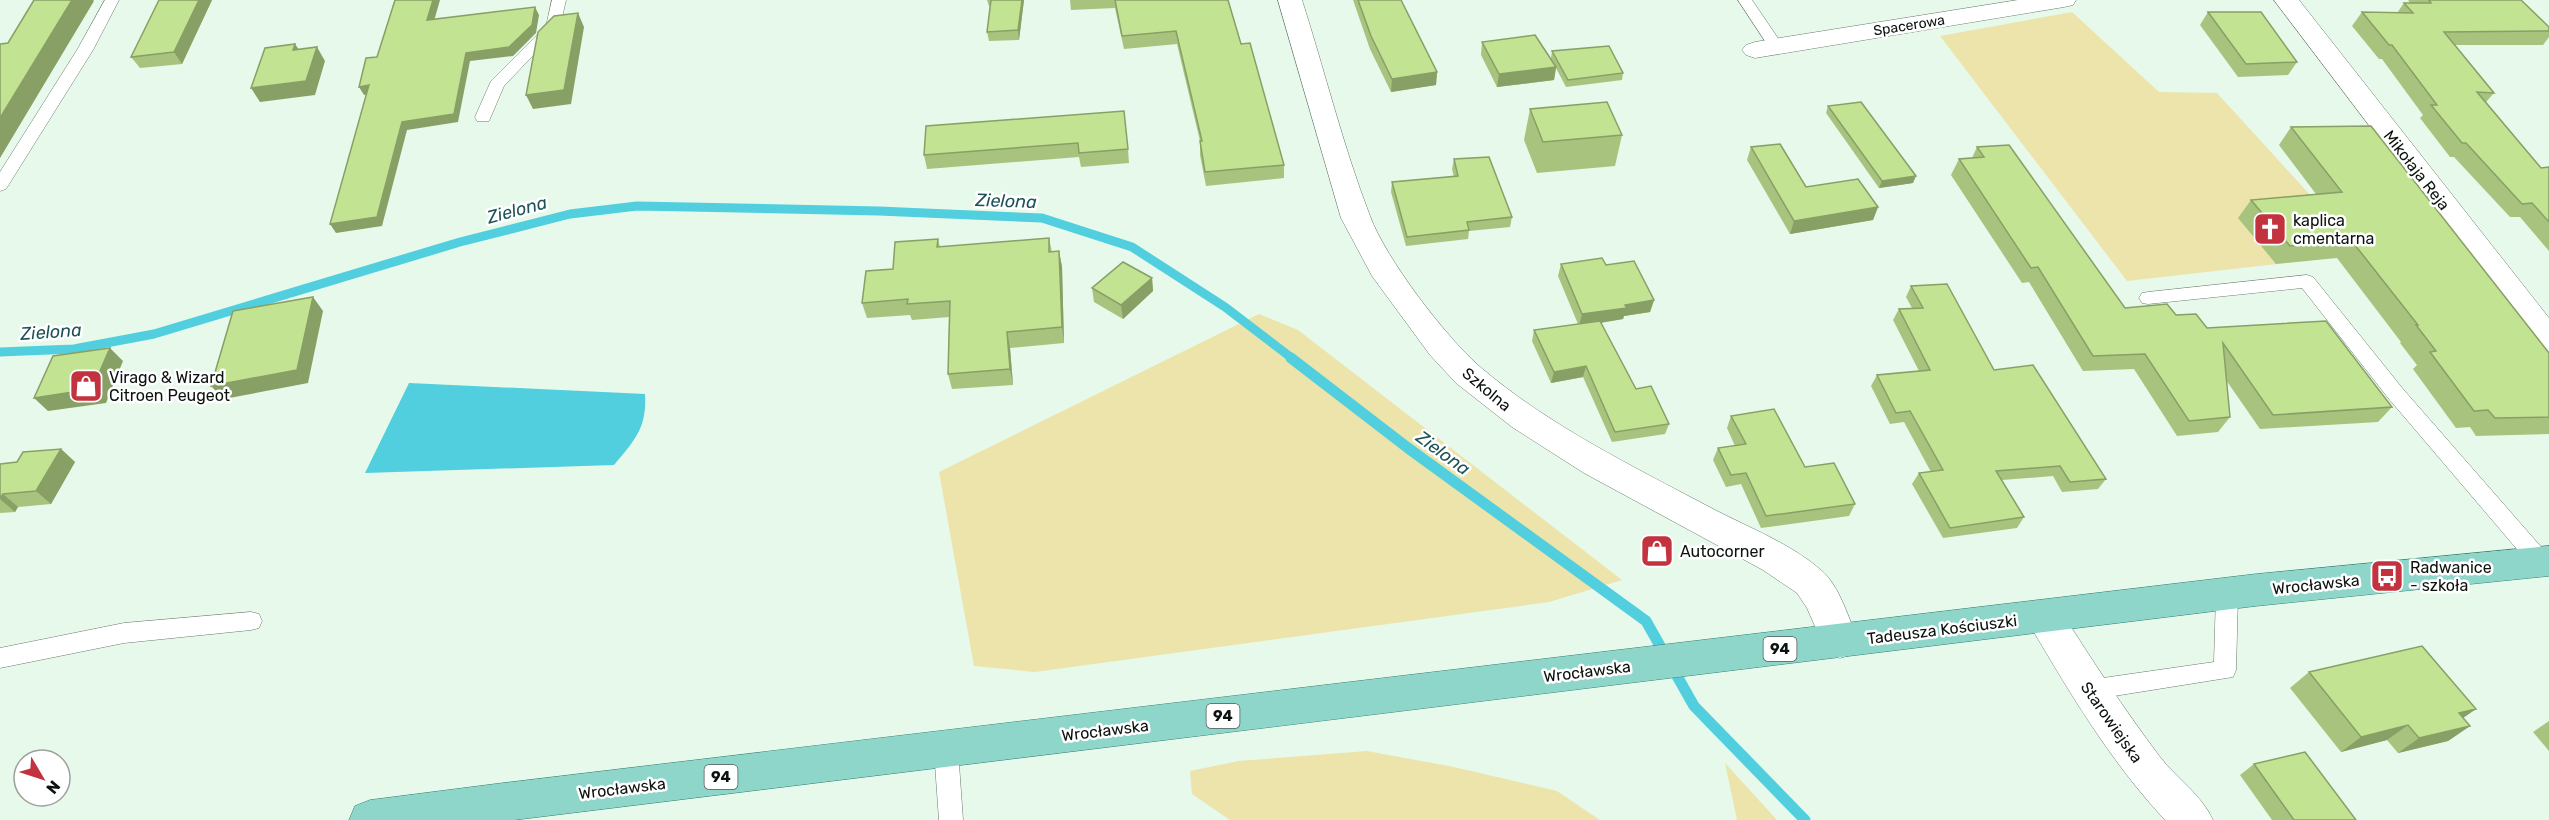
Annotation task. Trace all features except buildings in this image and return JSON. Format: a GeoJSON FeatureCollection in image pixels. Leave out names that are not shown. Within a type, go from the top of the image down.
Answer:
{"type":"FeatureCollection","features":[{"type":"Feature","properties":{"kind":"main road","name":"Wrocławska"},"geometry":{"type":"LineString","coordinates":[[2227,596],[2267,589],[2545,561]]}},
{"type":"Feature","properties":{"kind":"main road","name":"94"},"geometry":{"type":"LineString","coordinates":[[2044,616],[2227,596]]}},
{"type":"Feature","properties":{"kind":"main road","name":"Tadeusza Kościuszki"},"geometry":{"type":"LineString","coordinates":[[1840,642],[2044,616]]}},
{"type":"Feature","properties":{"kind":"main road","name":"Wrocławska"},"geometry":{"type":"LineString","coordinates":[[370,820],[442,816],[503,802],[946,750],[1614,667],[1840,642]]}},
{"type":"Feature","properties":{"kind":"street","name":"Szkolna"},"geometry":{"type":"LineString","coordinates":[[1290,0],[1356,218],[1383,269],[1441,347],[1467,374],[1524,418],[1596,463],[1776,559],[1810,582],[1822,600],[1840,642]]}},
{"type":"Feature","properties":{"kind":"street","name":"Spacerowa"},"geometry":{"type":"LineString","coordinates":[[1765,49],[2064,0]]}},
{"type":"Feature","properties":{"kind":"street","name":"Mikołaja Reja"},"geometry":{"type":"LineString","coordinates":[[2286,0],[2549,340]]}},
{"type":"Feature","properties":{"kind":"street","name":"Starowiejska"},"geometry":{"type":"LineString","coordinates":[[2044,616],[2089,690],[2148,773],[2192,820]]}},
{"type":"Feature","properties":{"kind":"lane"},"geometry":{"type":"LineString","coordinates":[[0,185],[85,50],[112,0]]}},
{"type":"Feature","properties":{"kind":"lane"},"geometry":{"type":"LineString","coordinates":[[483,117],[497,84],[553,27],[559,0]]}},
{"type":"Feature","properties":{"kind":"lane"},"geometry":{"type":"LineString","coordinates":[[1745,0],[1765,49]]}},
{"type":"Feature","properties":{"kind":"lane"},"geometry":{"type":"LineString","coordinates":[[2148,297],[2307,281],[2396,394],[2545,561]]}},
{"type":"Feature","properties":{"kind":"lane"},"geometry":{"type":"LineString","coordinates":[[2089,690],[2225,670],[2227,596]]}},
{"type":"Feature","properties":{"kind":"lane"},"geometry":{"type":"LineString","coordinates":[[0,658],[124,633],[251,621]]}},
{"type":"Feature","properties":{"kind":"lane"},"geometry":{"type":"LineString","coordinates":[[946,750],[951,820]]}},
{"type":"Feature","properties":{"kind":"shaded area"},"geometry":{"type":"Polygon","coordinates":[[[2072,12],[2159,92],[2217,93],[2312,197],[2356,255],[2127,281],[1940,36],[2072,12]]]}},
{"type":"Feature","properties":{"kind":"shaded area"},"geometry":{"type":"Polygon","coordinates":[[[1259,314],[1298,330],[1622,580],[1549,602],[1035,672],[974,666],[939,472],[1259,314]]]}},
{"type":"Feature","properties":{"kind":"shaded area"},"geometry":{"type":"Polygon","coordinates":[[[1367,751],[1454,767],[1557,791],[1600,820],[1230,820],[1192,794],[1190,771],[1239,761],[1367,751]]]}},
{"type":"Feature","properties":{"kind":"shaded area"},"geometry":{"type":"Polygon","coordinates":[[[1725,763],[1777,820],[1737,820],[1725,763]]]}},
{"type":"Feature","properties":{"kind":"water"},"geometry":{"type":"Polygon","coordinates":[[[409,383],[645,394],[644,416],[634,441],[614,465],[365,473],[409,383]]]}},
{"type":"Feature","properties":{"kind":"waterway","name":"Zielona"},"geometry":{"type":"LineString","coordinates":[[0,352],[74,349],[154,334],[460,242],[570,214],[637,206],[879,211],[1042,218],[1132,247],[1225,307],[1293,359]]}},
{"type":"Feature","properties":{"kind":"waterway","name":"Zielona"},"geometry":{"type":"LineString","coordinates":[[1291,358],[1408,448],[1646,621],[1694,706],[1805,820]]}},
{"type":"Feature","properties":{"kind":"place","name":"kaplica cmentarna"},"geometry":{"type":"Point","coordinates":[2270,229]}},
{"type":"Feature","properties":{"kind":"place","name":"Virago & Wizard Citroen Peugeot"},"geometry":{"type":"Point","coordinates":[86,386]}},
{"type":"Feature","properties":{"kind":"place","name":"Autocorner"},"geometry":{"type":"Point","coordinates":[1657,551]}},
{"type":"Feature","properties":{"kind":"place","name":"Radwanice - szkoła"},"geometry":{"type":"Point","coordinates":[2387,576]}}]}
